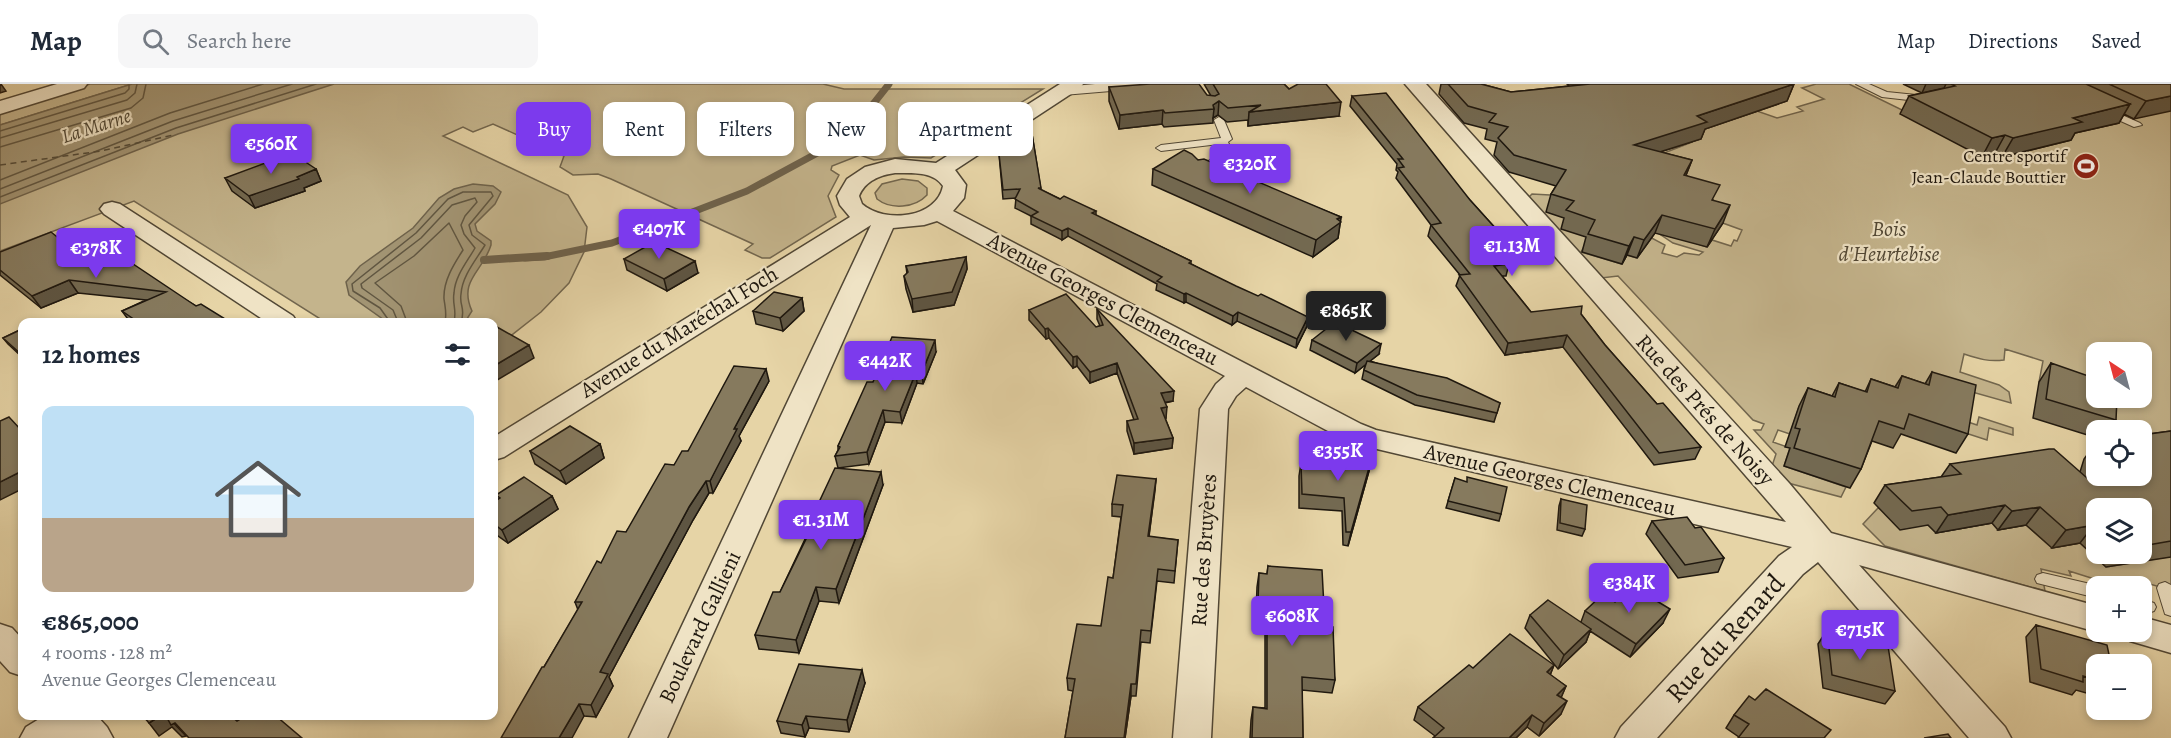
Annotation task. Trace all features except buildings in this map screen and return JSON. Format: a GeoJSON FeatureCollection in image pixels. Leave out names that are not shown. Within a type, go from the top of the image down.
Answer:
{"type":"FeatureCollection","features":[{"type":"Feature","properties":{"kind":"street"},"geometry":{"type":"LineString","coordinates":[[0,108],[77,84]]}},
{"type":"Feature","properties":{"kind":"street"},"geometry":{"type":"LineString","coordinates":[[938,171],[1068,87],[1147,84]]}},
{"type":"Feature","properties":{"kind":"street","name":"Rue des Prés de Noisy"},"geometry":{"type":"LineString","coordinates":[[1415,84],[1992,738]]}},
{"type":"Feature","properties":{"kind":"street"},"geometry":{"type":"LineString","coordinates":[[895,166],[915,166],[938,171],[951,179],[956,190],[952,202],[938,212],[909,220],[876,219],[854,209],[848,196],[852,186],[862,177],[895,166]]}},
{"type":"Feature","properties":{"kind":"street"},"geometry":{"type":"LineString","coordinates":[[111,209],[278,318]]}},
{"type":"Feature","properties":{"kind":"street","name":"Avenue Georges Clemenceau"},"geometry":{"type":"LineString","coordinates":[[938,212],[1351,431],[1370,438],[2086,603]]}},
{"type":"Feature","properties":{"kind":"street","name":"Avenue du Maréchal Foch"},"geometry":{"type":"LineString","coordinates":[[498,448],[876,219]]}},
{"type":"Feature","properties":{"kind":"street","name":"Boulevard Gallieni"},"geometry":{"type":"LineString","coordinates":[[648,738],[876,219]]}},
{"type":"Feature","properties":{"kind":"street","name":"Rue des Bruyères"},"geometry":{"type":"LineString","coordinates":[[1192,738],[1214,409],[1226,390],[1244,374]]}},
{"type":"Feature","properties":{"kind":"street","name":"Rue du Renard"},"geometry":{"type":"LineString","coordinates":[[1634,738],[1791,566],[1821,542]]}},
{"type":"Feature","properties":{"kind":"street"},"geometry":{"type":"LineString","coordinates":[[2152,622],[2171,639]]}},
{"type":"Feature","properties":{"kind":"street"},"geometry":{"type":"LineString","coordinates":[[0,638],[18,658]]}},
{"type":"Feature","properties":{"kind":"street"},"geometry":{"type":"LineString","coordinates":[[39,738],[68,720]]}},
{"type":"Feature","properties":{"kind":"street"},"geometry":{"type":"LineString","coordinates":[[78,720],[94,738]]}},
{"type":"Feature","properties":{"kind":"lane"},"geometry":{"type":"LineString","coordinates":[[1860,84],[1898,98],[1925,100],[1935,98]]}},
{"type":"Feature","properties":{"kind":"lane"},"geometry":{"type":"LineString","coordinates":[[2097,107],[2137,125]]}},
{"type":"Feature","properties":{"kind":"lane"},"geometry":{"type":"LineString","coordinates":[[1161,148],[1223,141],[1227,139],[1227,136],[1219,120]]}},
{"type":"Feature","properties":{"kind":"lane"},"geometry":{"type":"LineString","coordinates":[[1198,171],[1228,153],[1223,141]]}},
{"type":"Feature","properties":{"kind":"lane"},"geometry":{"type":"LineString","coordinates":[[2043,579],[2086,600]]}},
{"type":"Feature","properties":{"kind":"lane"},"geometry":{"type":"LineString","coordinates":[[2165,588],[2171,610]]}},
{"type":"Feature","properties":{"kind":"green space"},"geometry":{"type":"Polygon","coordinates":[[[90,84],[132,84],[0,125],[0,112],[90,84]]]}},
{"type":"Feature","properties":{"kind":"green space"},"geometry":{"type":"Polygon","coordinates":[[[306,84],[823,84],[844,89],[1043,89],[1022,102],[898,102],[898,156],[934,156],[931,158],[904,157],[874,160],[863,156],[886,156],[886,102],[806,102],[806,156],[857,156],[832,166],[831,170],[839,175],[828,196],[836,217],[770,258],[762,258],[745,250],[753,244],[611,179],[598,174],[573,175],[560,167],[564,156],[591,156],[591,102],[516,102],[516,134],[493,124],[473,132],[463,127],[443,136],[568,195],[587,227],[584,252],[569,283],[541,312],[498,346],[498,318],[319,318],[134,201],[0,251],[0,189],[306,84]]]}},
{"type":"Feature","properties":{"kind":"green space","name":"Bois d'Heurtebise"},"geometry":{"type":"Polygon","coordinates":[[[1816,84],[1849,84],[1906,112],[2171,84],[2171,467],[2152,451],[2152,420],[2111,420],[2104,418],[2093,408],[2152,408],[2152,342],[2086,342],[2086,402],[2077,394],[2039,382],[2043,361],[2005,349],[2004,360],[1984,360],[1964,354],[1960,372],[1999,385],[2009,392],[2011,403],[1951,386],[1799,407],[1790,434],[1778,430],[1773,442],[1790,448],[1784,466],[1846,487],[1841,497],[1788,483],[1772,466],[1776,454],[1754,430],[1761,430],[1764,424],[1753,420],[1618,276],[1601,278],[1529,197],[1532,194],[1550,195],[1555,190],[1568,219],[1589,238],[1581,252],[1622,264],[1627,255],[1637,258],[1648,236],[1665,245],[1662,253],[1677,257],[1684,253],[1699,255],[1703,252],[1673,243],[1649,227],[1707,247],[1712,240],[1731,246],[1734,240],[1737,241],[1742,230],[1720,222],[1659,155],[1692,142],[1686,131],[1757,111],[1777,118],[1803,111],[1797,107],[1824,99],[1802,88],[1816,84]]]}},
{"type":"Feature","properties":{"kind":"green space"},"geometry":{"type":"Polygon","coordinates":[[[902,179],[918,181],[927,188],[927,195],[916,203],[903,206],[889,205],[877,199],[875,193],[882,184],[902,179]]]}},
{"type":"Feature","properties":{"kind":"green space"},"geometry":{"type":"Polygon","coordinates":[[[1950,416],[1977,425],[1979,417],[2013,428],[2013,435],[1989,428],[1987,440],[1947,427],[1950,416]]]}},
{"type":"Feature","properties":{"kind":"green space"},"geometry":{"type":"Polygon","coordinates":[[[1878,508],[1928,525],[1936,533],[1992,523],[1998,530],[2026,525],[2052,548],[2080,543],[2086,549],[2086,564],[2103,564],[2106,567],[2124,564],[2152,564],[2152,559],[2167,557],[2171,527],[2171,590],[2152,585],[2152,576],[2086,576],[2069,571],[2071,576],[2041,569],[2045,591],[1885,546],[1863,524],[1878,508]]]}},
{"type":"Feature","properties":{"kind":"water","name":"La Marne"},"geometry":{"type":"Polygon","coordinates":[[[132,84],[334,84],[178,134],[0,204],[0,125],[132,84]]]}},
{"type":"Feature","properties":{"kind":"water"},"geometry":{"type":"Polygon","coordinates":[[[473,184],[493,186],[501,192],[495,204],[475,224],[477,231],[491,241],[491,245],[470,284],[468,300],[472,311],[468,318],[381,318],[349,295],[346,282],[360,266],[413,228],[439,198],[454,189],[473,184]]]}},
{"type":"Feature","properties":{"kind":"waterway"},"geometry":{"type":"LineString","coordinates":[[525,258],[544,257],[612,243],[747,191],[847,137],[889,84]]}},
{"type":"Feature","properties":{"kind":"waterway"},"geometry":{"type":"LineString","coordinates":[[484,260],[547,256]]}},
{"type":"Feature","properties":{"kind":"ferry route"},"geometry":{"type":"LineString","coordinates":[[0,165],[101,151],[173,135]]}},
{"type":"Feature","properties":{"kind":"place","name":"Centre sportif Jean-Claude Bouttier"},"geometry":{"type":"Point","coordinates":[2086,166]}}]}
